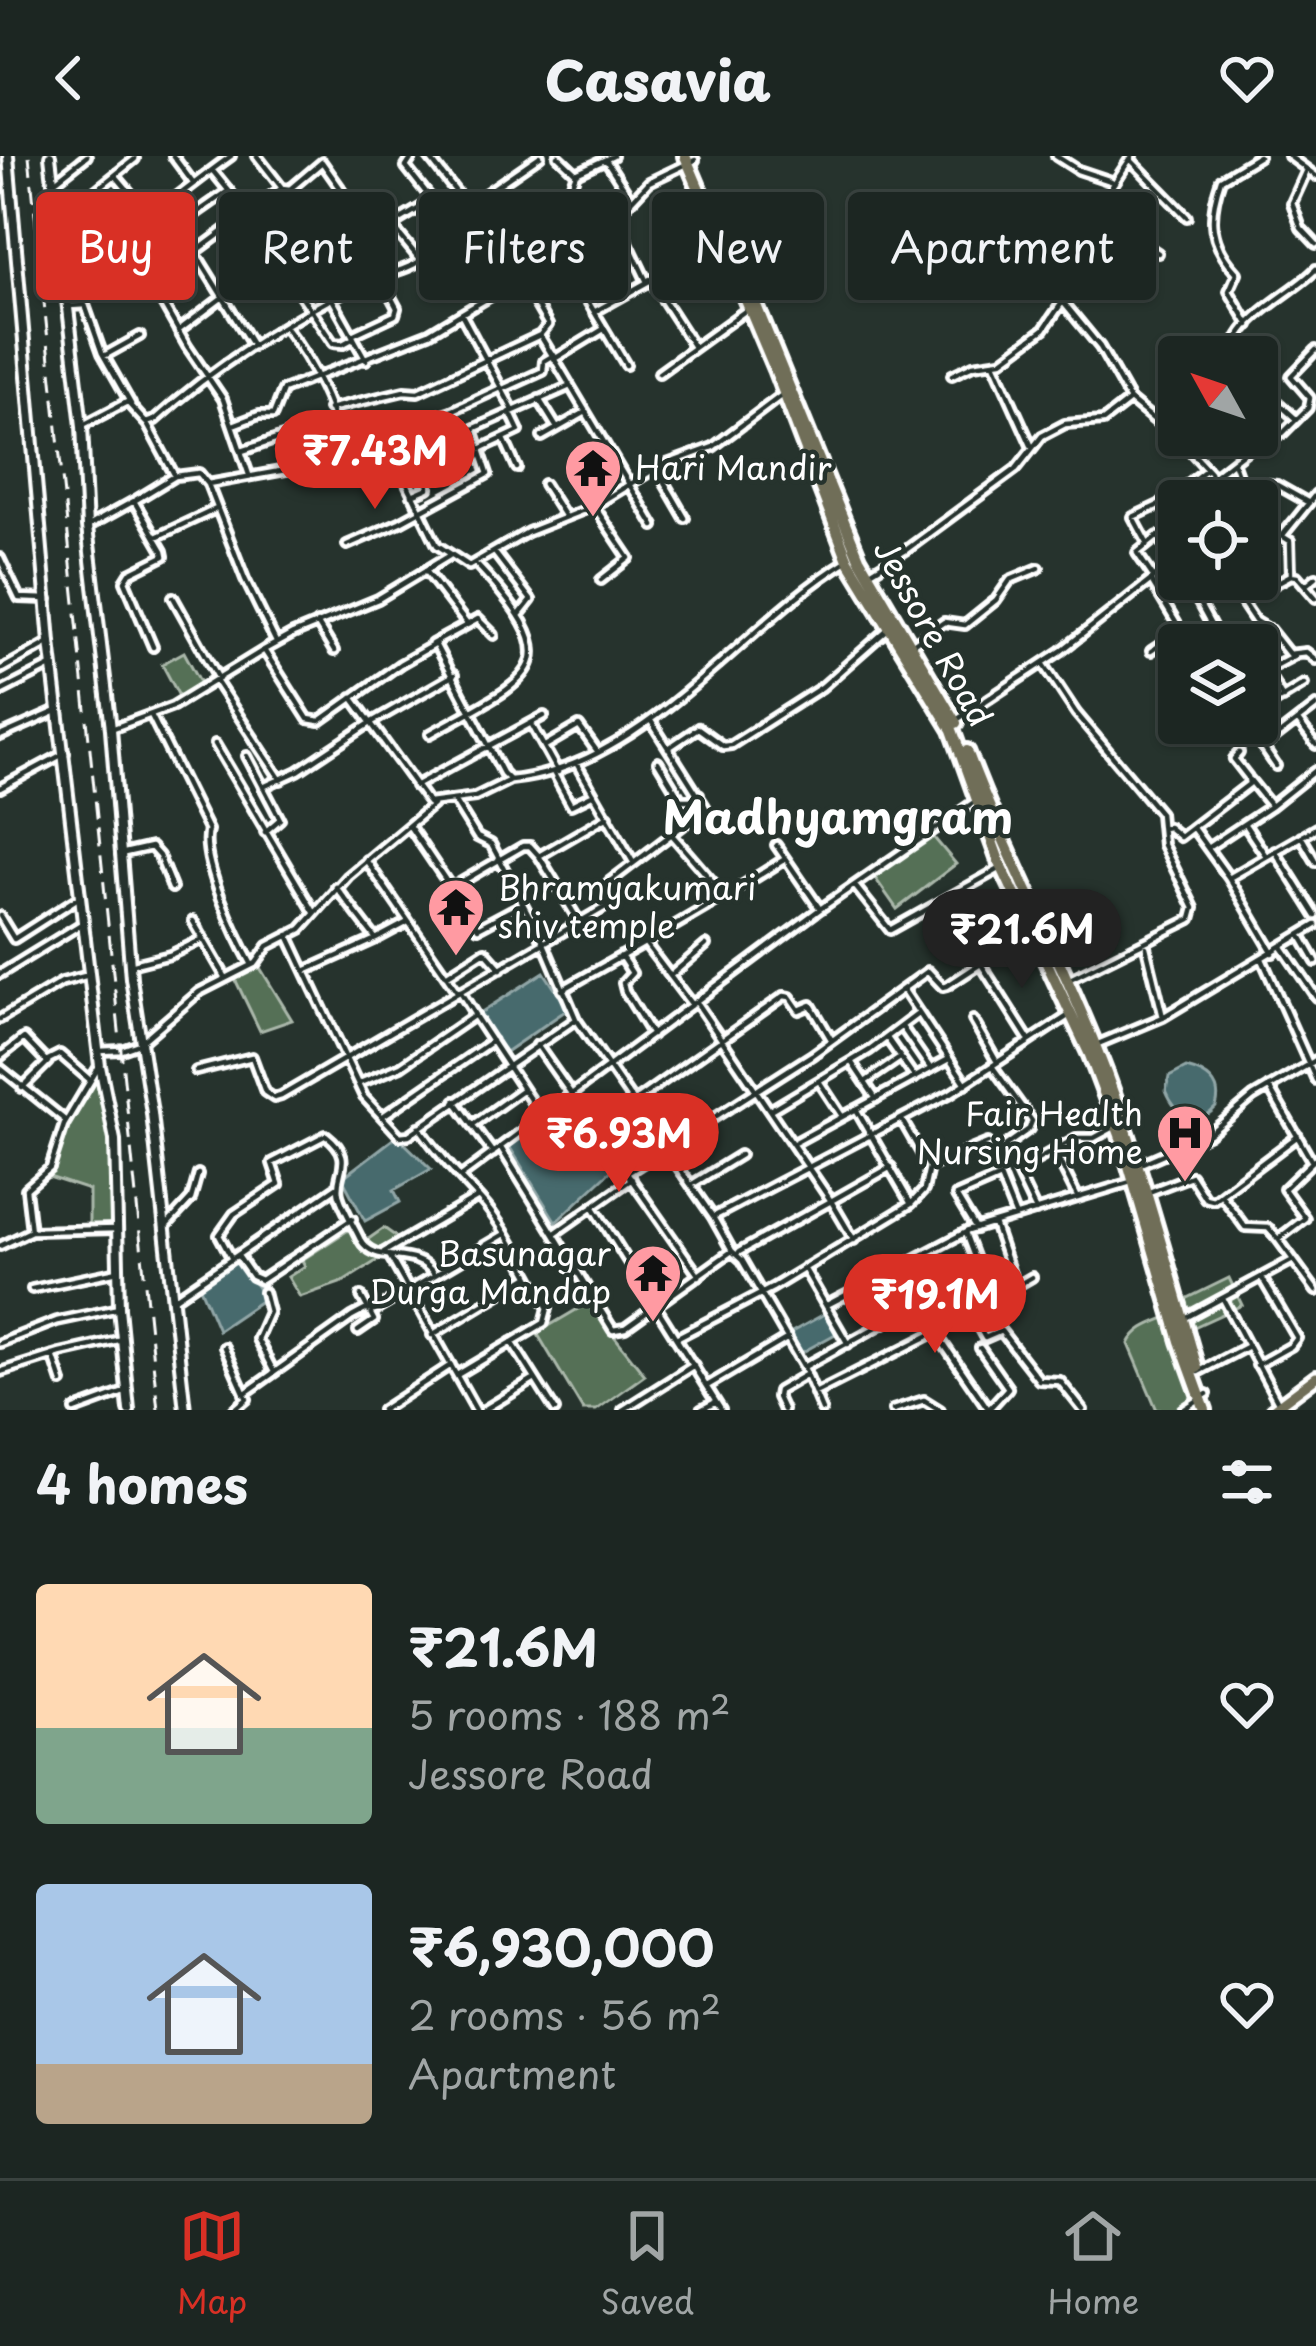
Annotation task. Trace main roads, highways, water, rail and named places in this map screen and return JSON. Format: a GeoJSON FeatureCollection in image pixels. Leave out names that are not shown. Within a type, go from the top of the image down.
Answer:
{"type":"FeatureCollection","features":[{"type":"Feature","properties":{"kind":"highway"},"geometry":{"type":"LineString","coordinates":[[691,159],[749,308],[788,390],[848,560],[946,719],[1003,867],[1091,1047],[1206,1403]]}},
{"type":"Feature","properties":{"kind":"highway","name":"Jessore Road"},"geometry":{"type":"LineString","coordinates":[[691,159],[867,573],[955,721],[998,833],[1068,980],[1138,1166],[1165,1276],[1206,1403]]}},
{"type":"Feature","properties":{"kind":"main road"},"geometry":{"type":"LineString","coordinates":[[1275,1407],[1316,1377]]}},
{"type":"Feature","properties":{"kind":"water"},"geometry":{"type":"Polygon","coordinates":[[[544,972],[568,1009],[504,1053],[480,1013],[544,972]]]}},
{"type":"Feature","properties":{"kind":"water"},"geometry":{"type":"Polygon","coordinates":[[[1186,1068],[1207,1076],[1215,1086],[1218,1099],[1209,1114],[1187,1116],[1166,1091],[1169,1077],[1186,1068]]]}},
{"type":"Feature","properties":{"kind":"water"},"geometry":{"type":"Polygon","coordinates":[[[568,1101],[603,1142],[615,1167],[556,1222],[509,1146],[568,1101]]]}},
{"type":"Feature","properties":{"kind":"water"},"geometry":{"type":"Polygon","coordinates":[[[397,1136],[431,1169],[394,1190],[400,1202],[365,1221],[342,1178],[397,1136]]]}},
{"type":"Feature","properties":{"kind":"water"},"geometry":{"type":"Polygon","coordinates":[[[237,1258],[265,1298],[218,1330],[199,1285],[237,1258]]]}},
{"type":"Feature","properties":{"kind":"water"},"geometry":{"type":"Polygon","coordinates":[[[828,1312],[839,1332],[799,1354],[788,1334],[828,1312]]]}},
{"type":"Feature","properties":{"kind":"railway"},"geometry":{"type":"LineString","coordinates":[[29,156],[158,1410]]}},
{"type":"Feature","properties":{"kind":"place","name":"Hari Mandir"},"geometry":{"type":"Point","coordinates":[593,519]}},
{"type":"Feature","properties":{"kind":"place","name":"Bhramyakumari shiv temple"},"geometry":{"type":"Point","coordinates":[456,958]}},
{"type":"Feature","properties":{"kind":"place","name":"Fair Health Nursing Home"},"geometry":{"type":"Point","coordinates":[1185,1184]}},
{"type":"Feature","properties":{"kind":"place","name":"Basunagar Durga Mandap"},"geometry":{"type":"Point","coordinates":[653,1324]}},
{"type":"Feature","properties":{"kind":"district","name":"Madhyamgram"},"geometry":{"type":"Point","coordinates":[838,818]}}]}
